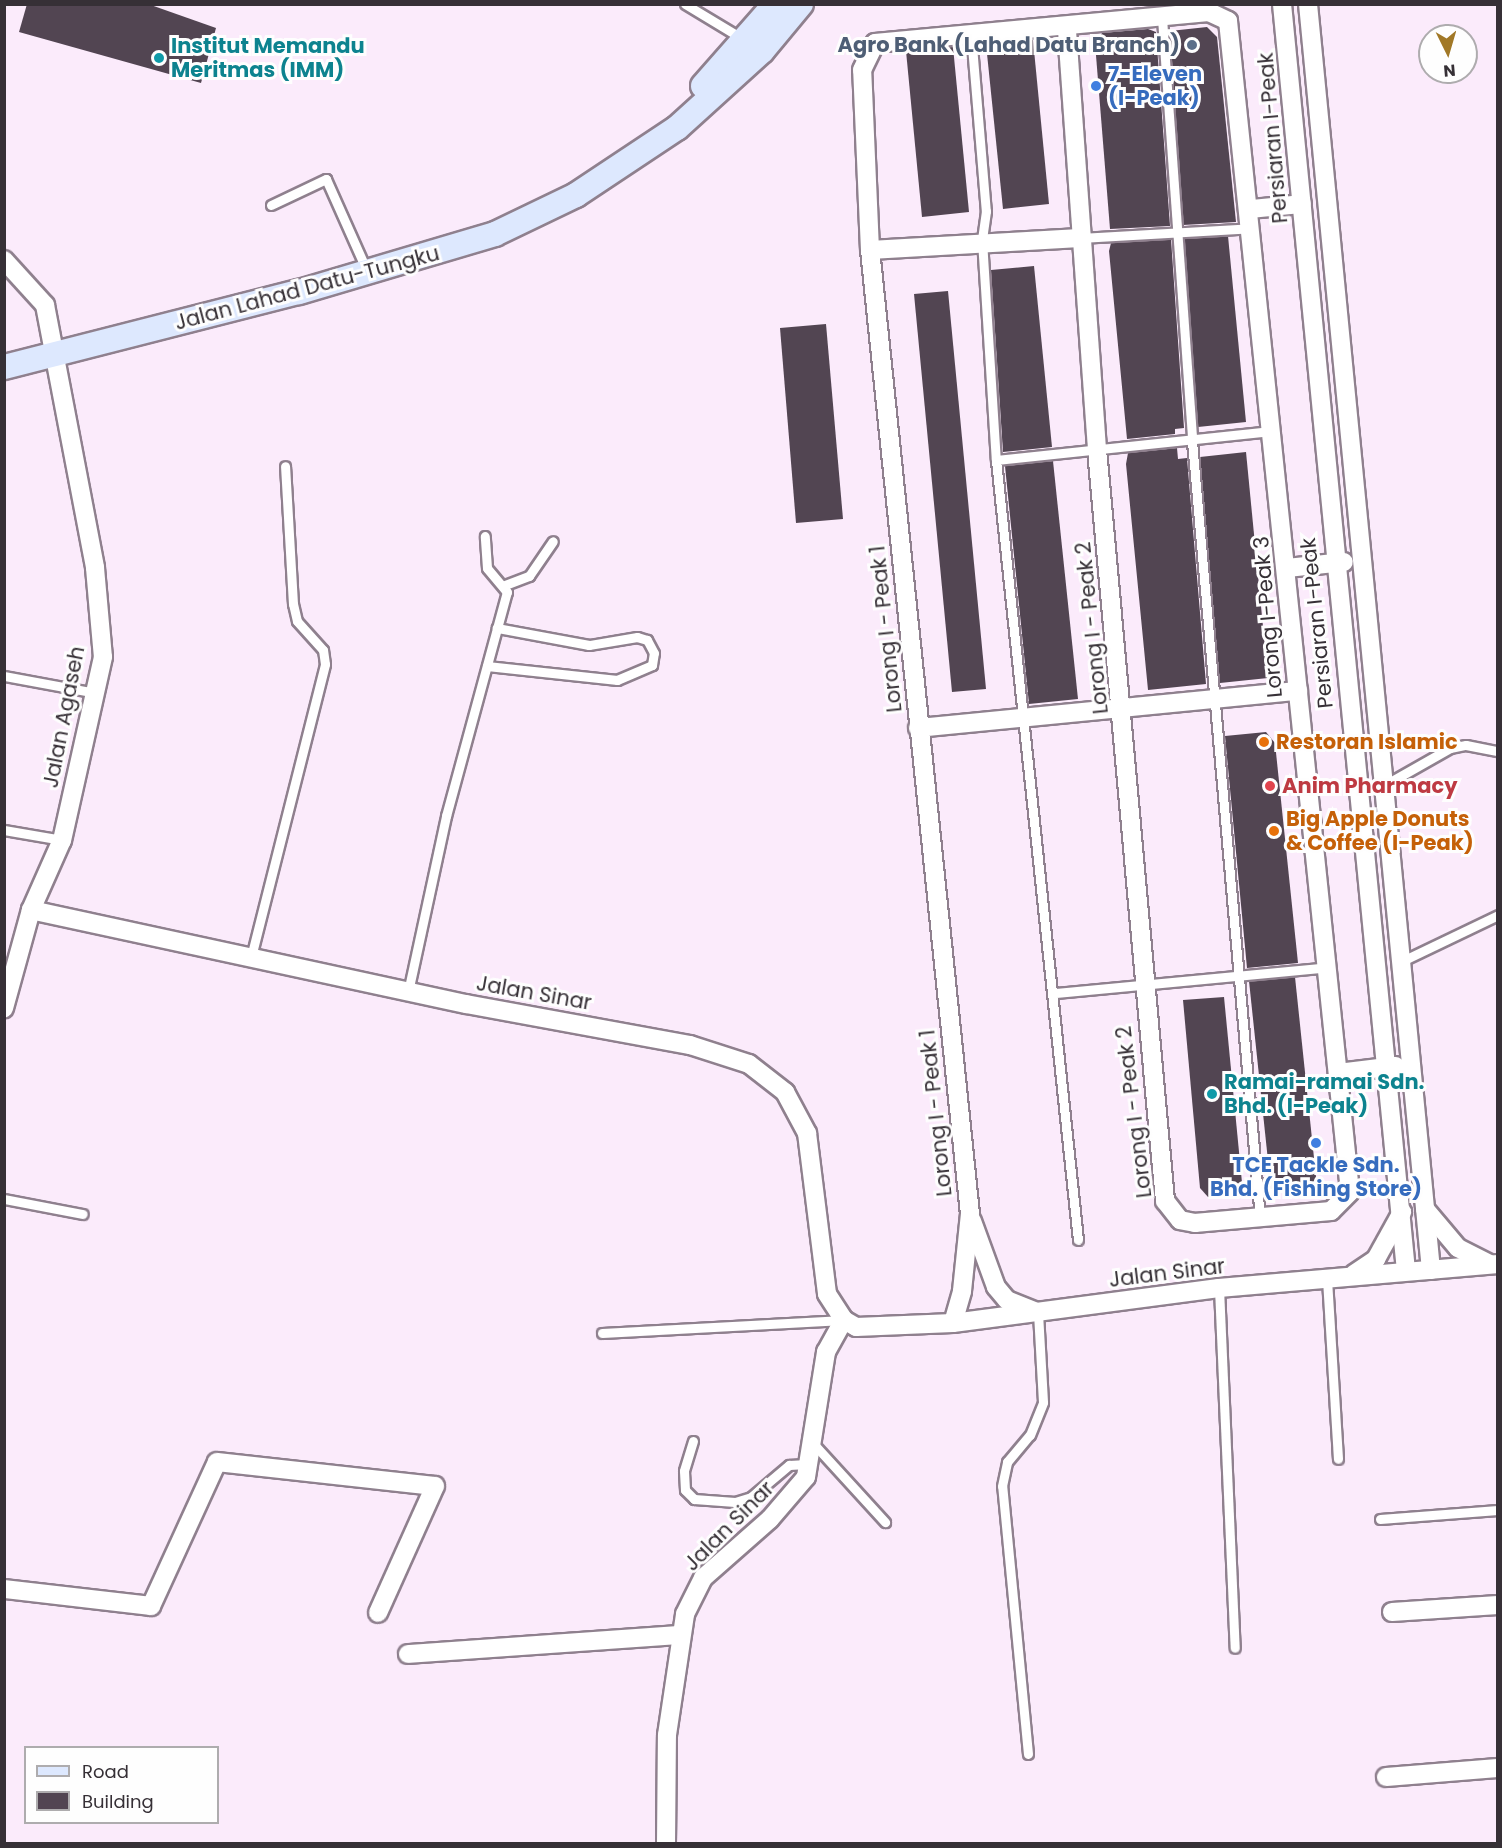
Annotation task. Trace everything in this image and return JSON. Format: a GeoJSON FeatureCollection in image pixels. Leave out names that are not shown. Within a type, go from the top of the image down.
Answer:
{"type":"FeatureCollection","features":[{"type":"Feature","properties":{"kind":"main road","name":"Jalan Lahad Datu-Tungku"},"geometry":{"type":"LineString","coordinates":[[599,180],[745,40],[774,4]]}},
{"type":"Feature","properties":{"kind":"main road","name":"Jalan Lahad Datu-Tungku"},"geometry":{"type":"LineString","coordinates":[[4,367],[368,273],[495,234],[599,180],[718,94],[801,4]]}},
{"type":"Feature","properties":{"kind":"street","name":"Persiaran I-Peak"},"geometry":{"type":"LineString","coordinates":[[1282,4],[1333,562],[1402,1212],[1406,1271]]}},
{"type":"Feature","properties":{"kind":"street"},"geometry":{"type":"LineString","coordinates":[[1308,4],[1360,561],[1431,1270]]}},
{"type":"Feature","properties":{"kind":"street","name":"Lorong I-Peak 3"},"geometry":{"type":"LineString","coordinates":[[1162,18],[1192,14],[1221,15],[1233,36],[1271,431],[1329,967],[1350,1192],[1331,1211],[1260,1218]]}},
{"type":"Feature","properties":{"kind":"street"},"geometry":{"type":"LineString","coordinates":[[971,34],[1162,18]]}},
{"type":"Feature","properties":{"kind":"street","name":"Lorong I - Peak 2"},"geometry":{"type":"LineString","coordinates":[[1067,26],[1080,238],[1097,449],[1123,710],[1142,982],[1165,1201],[1180,1220],[1260,1218]]}},
{"type":"Feature","properties":{"kind":"street","name":"Lorong I - Peak 1"},"geometry":{"type":"LineString","coordinates":[[953,1323],[962,1291],[970,1214],[870,250],[862,70],[875,43],[971,34]]}},
{"type":"Feature","properties":{"kind":"street"},"geometry":{"type":"LineString","coordinates":[[1251,209],[1302,204]]}},
{"type":"Feature","properties":{"kind":"street"},"geometry":{"type":"LineString","coordinates":[[870,250],[982,240],[1080,238]]}},
{"type":"Feature","properties":{"kind":"street","name":"Jalan Agaseh"},"geometry":{"type":"LineString","coordinates":[[4,260],[45,305],[52,356],[95,568],[103,657],[62,840],[31,910],[4,1008]]}},
{"type":"Feature","properties":{"kind":"street"},"geometry":{"type":"LineString","coordinates":[[1287,568],[1360,561]]}},
{"type":"Feature","properties":{"kind":"street"},"geometry":{"type":"LineString","coordinates":[[918,728],[1216,701],[1298,691]]}},
{"type":"Feature","properties":{"kind":"street","name":"Jalan Sinar"},"geometry":{"type":"LineString","coordinates":[[31,910],[408,992],[690,1045],[769,1076],[807,1133],[827,1294],[844,1320],[856,1327],[878,1328],[953,1323],[1219,1288],[1494,1265]]}},
{"type":"Feature","properties":{"kind":"street"},"geometry":{"type":"LineString","coordinates":[[1338,1073],[1410,1064]]}},
{"type":"Feature","properties":{"kind":"street"},"geometry":{"type":"LineString","coordinates":[[1424,1208],[1458,1248],[1494,1265]]}},
{"type":"Feature","properties":{"kind":"street"},"geometry":{"type":"LineString","coordinates":[[1347,1277],[1376,1259],[1402,1212]]}},
{"type":"Feature","properties":{"kind":"street","name":"Lorong I - Peak 1"},"geometry":{"type":"LineString","coordinates":[[970,1214],[996,1287],[1017,1306],[1038,1313]]}},
{"type":"Feature","properties":{"kind":"street","name":"Jalan Sinar"},"geometry":{"type":"LineString","coordinates":[[666,1844],[667,1735],[680,1635],[703,1578],[796,1491],[806,1477],[810,1439],[826,1352],[844,1320]]}},
{"type":"Feature","properties":{"kind":"street"},"geometry":{"type":"LineString","coordinates":[[4,1589],[151,1606],[217,1462],[435,1486],[378,1613]]}},
{"type":"Feature","properties":{"kind":"street"},"geometry":{"type":"LineString","coordinates":[[1392,1612],[1497,1605]]}},
{"type":"Feature","properties":{"kind":"street"},"geometry":{"type":"LineString","coordinates":[[408,1654],[680,1635]]}},
{"type":"Feature","properties":{"kind":"street"},"geometry":{"type":"LineString","coordinates":[[1386,1777],[1497,1768]]}},
{"type":"Feature","properties":{"kind":"lane"},"geometry":{"type":"LineString","coordinates":[[685,4],[745,40]]}},
{"type":"Feature","properties":{"kind":"lane"},"geometry":{"type":"LineString","coordinates":[[1162,18],[1175,233],[1260,1218]]}},
{"type":"Feature","properties":{"kind":"lane"},"geometry":{"type":"LineString","coordinates":[[971,34],[986,212],[982,240],[996,460],[1055,993],[1078,1240]]}},
{"type":"Feature","properties":{"kind":"lane"},"geometry":{"type":"LineString","coordinates":[[271,205],[326,179],[368,273]]}},
{"type":"Feature","properties":{"kind":"lane"},"geometry":{"type":"LineString","coordinates":[[1080,238],[1252,228]]}},
{"type":"Feature","properties":{"kind":"lane"},"geometry":{"type":"LineString","coordinates":[[996,460],[1271,431]]}},
{"type":"Feature","properties":{"kind":"lane"},"geometry":{"type":"LineString","coordinates":[[251,957],[325,664],[323,650],[297,621],[293,604],[285,466]]}},
{"type":"Feature","properties":{"kind":"lane"},"geometry":{"type":"LineString","coordinates":[[485,536],[487,568],[505,585]]}},
{"type":"Feature","properties":{"kind":"lane"},"geometry":{"type":"LineString","coordinates":[[505,585],[536,570],[553,541]]}},
{"type":"Feature","properties":{"kind":"lane"},"geometry":{"type":"LineString","coordinates":[[408,992],[497,628],[505,585]]}},
{"type":"Feature","properties":{"kind":"lane"},"geometry":{"type":"LineString","coordinates":[[487,666],[617,680],[652,665],[654,652],[647,640],[637,637],[589,645],[497,628]]}},
{"type":"Feature","properties":{"kind":"lane"},"geometry":{"type":"LineString","coordinates":[[4,676],[96,693]]}},
{"type":"Feature","properties":{"kind":"lane"},"geometry":{"type":"LineString","coordinates":[[1383,786],[1450,748],[1466,745],[1497,751]]}},
{"type":"Feature","properties":{"kind":"lane"},"geometry":{"type":"LineString","coordinates":[[4,830],[62,840]]}},
{"type":"Feature","properties":{"kind":"lane"},"geometry":{"type":"LineString","coordinates":[[1400,962],[1497,915]]}},
{"type":"Feature","properties":{"kind":"lane"},"geometry":{"type":"LineString","coordinates":[[1055,993],[1142,982],[1240,978],[1329,967]]}},
{"type":"Feature","properties":{"kind":"lane"},"geometry":{"type":"LineString","coordinates":[[4,1199],[83,1214]]}},
{"type":"Feature","properties":{"kind":"lane"},"geometry":{"type":"LineString","coordinates":[[1327,1279],[1338,1459]]}},
{"type":"Feature","properties":{"kind":"lane"},"geometry":{"type":"LineString","coordinates":[[1219,1288],[1236,1648]]}},
{"type":"Feature","properties":{"kind":"lane"},"geometry":{"type":"LineString","coordinates":[[1028,1754],[1002,1486],[1007,1462],[1030,1435],[1042,1402],[1038,1313]]}},
{"type":"Feature","properties":{"kind":"lane"},"geometry":{"type":"LineString","coordinates":[[602,1333],[844,1320]]}},
{"type":"Feature","properties":{"kind":"lane"},"geometry":{"type":"LineString","coordinates":[[810,1439],[885,1522]]}},
{"type":"Feature","properties":{"kind":"lane"},"geometry":{"type":"LineString","coordinates":[[693,1442],[684,1471],[685,1490],[694,1499],[735,1502],[751,1497],[789,1465],[807,1464]]}},
{"type":"Feature","properties":{"kind":"lane"},"geometry":{"type":"LineString","coordinates":[[1380,1519],[1497,1510]]}},
{"type":"Feature","properties":{"kind":"building","name":"Institut Memandu Meritmas (IMM)"},"geometry":{"type":"Polygon","coordinates":[[[27,4],[148,4],[216,28],[201,83],[19,32],[27,4]]]}},
{"type":"Feature","properties":{"kind":"building"},"geometry":{"type":"Polygon","coordinates":[[[1207,27],[1217,37],[1236,222],[1183,225],[1170,31],[1207,27]]]}},
{"type":"Feature","properties":{"kind":"building"},"geometry":{"type":"Polygon","coordinates":[[[1148,29],[1156,32],[1170,226],[1110,229],[1095,43],[1102,33],[1148,29]]]}},
{"type":"Feature","properties":{"kind":"building"},"geometry":{"type":"Polygon","coordinates":[[[1033,40],[1049,204],[1003,209],[986,44],[1033,40]]]}},
{"type":"Feature","properties":{"kind":"building"},"geometry":{"type":"Polygon","coordinates":[[[953,47],[969,212],[922,217],[906,51],[953,47]]]}},
{"type":"Feature","properties":{"kind":"building"},"geometry":{"type":"Polygon","coordinates":[[[1228,236],[1246,422],[1198,427],[1184,239],[1228,236]]]}},
{"type":"Feature","properties":{"kind":"building"},"geometry":{"type":"Polygon","coordinates":[[[1171,239],[1184,428],[1175,429],[1175,434],[1127,439],[1109,251],[1111,243],[1171,239]]]}},
{"type":"Feature","properties":{"kind":"building"},"geometry":{"type":"Polygon","coordinates":[[[1034,266],[1052,447],[1003,452],[991,270],[1034,266]]]}},
{"type":"Feature","properties":{"kind":"building"},"geometry":{"type":"Polygon","coordinates":[[[948,291],[986,689],[952,692],[914,294],[948,291]]]}},
{"type":"Feature","properties":{"kind":"building"},"geometry":{"type":"Polygon","coordinates":[[[826,324],[843,519],[796,523],[780,328],[826,324]]]}},
{"type":"Feature","properties":{"kind":"building"},"geometry":{"type":"Polygon","coordinates":[[[1177,448],[1178,459],[1187,458],[1206,684],[1148,690],[1126,464],[1128,453],[1177,448]]]}},
{"type":"Feature","properties":{"kind":"building"},"geometry":{"type":"Polygon","coordinates":[[[1246,452],[1268,678],[1220,683],[1200,457],[1246,452]]]}},
{"type":"Feature","properties":{"kind":"building"},"geometry":{"type":"Polygon","coordinates":[[[1053,461],[1078,699],[1029,704],[1005,466],[1053,461]]]}},
{"type":"Feature","properties":{"kind":"building"},"geometry":{"type":"Polygon","coordinates":[[[1266,732],[1275,743],[1298,963],[1247,968],[1225,736],[1266,732]]]}},
{"type":"Feature","properties":{"kind":"building"},"geometry":{"type":"Polygon","coordinates":[[[1295,977],[1316,1177],[1311,1186],[1271,1189],[1249,981],[1295,977]]]}},
{"type":"Feature","properties":{"kind":"building","name":"Ramai-ramai Sdn. Bhd. (I-Peak)"},"geometry":{"type":"Polygon","coordinates":[[[1224,997],[1243,1193],[1208,1197],[1200,1188],[1183,1000],[1224,997]]]}},
{"type":"Feature","properties":{"kind":"place","name":"Agro Bank (Lahad Datu Branch)"},"geometry":{"type":"Point","coordinates":[1192,45]}},
{"type":"Feature","properties":{"kind":"place","name":"Institut Memandu Meritmas (IMM)"},"geometry":{"type":"Point","coordinates":[159,58]}},
{"type":"Feature","properties":{"kind":"place","name":"7-Eleven (I-Peak)"},"geometry":{"type":"Point","coordinates":[1096,86]}},
{"type":"Feature","properties":{"kind":"place","name":"Restoran Islamic"},"geometry":{"type":"Point","coordinates":[1264,742]}},
{"type":"Feature","properties":{"kind":"place","name":"Anim Pharmacy"},"geometry":{"type":"Point","coordinates":[1270,786]}},
{"type":"Feature","properties":{"kind":"place","name":"Big Apple Donuts & Coffee (I-Peak)"},"geometry":{"type":"Point","coordinates":[1274,831]}},
{"type":"Feature","properties":{"kind":"place","name":"Ramai-ramai Sdn. Bhd. (I-Peak)"},"geometry":{"type":"Point","coordinates":[1212,1094]}},
{"type":"Feature","properties":{"kind":"place","name":"TCE Tackle Sdn. Bhd. (Fishing Store)"},"geometry":{"type":"Point","coordinates":[1316,1143]}}]}
